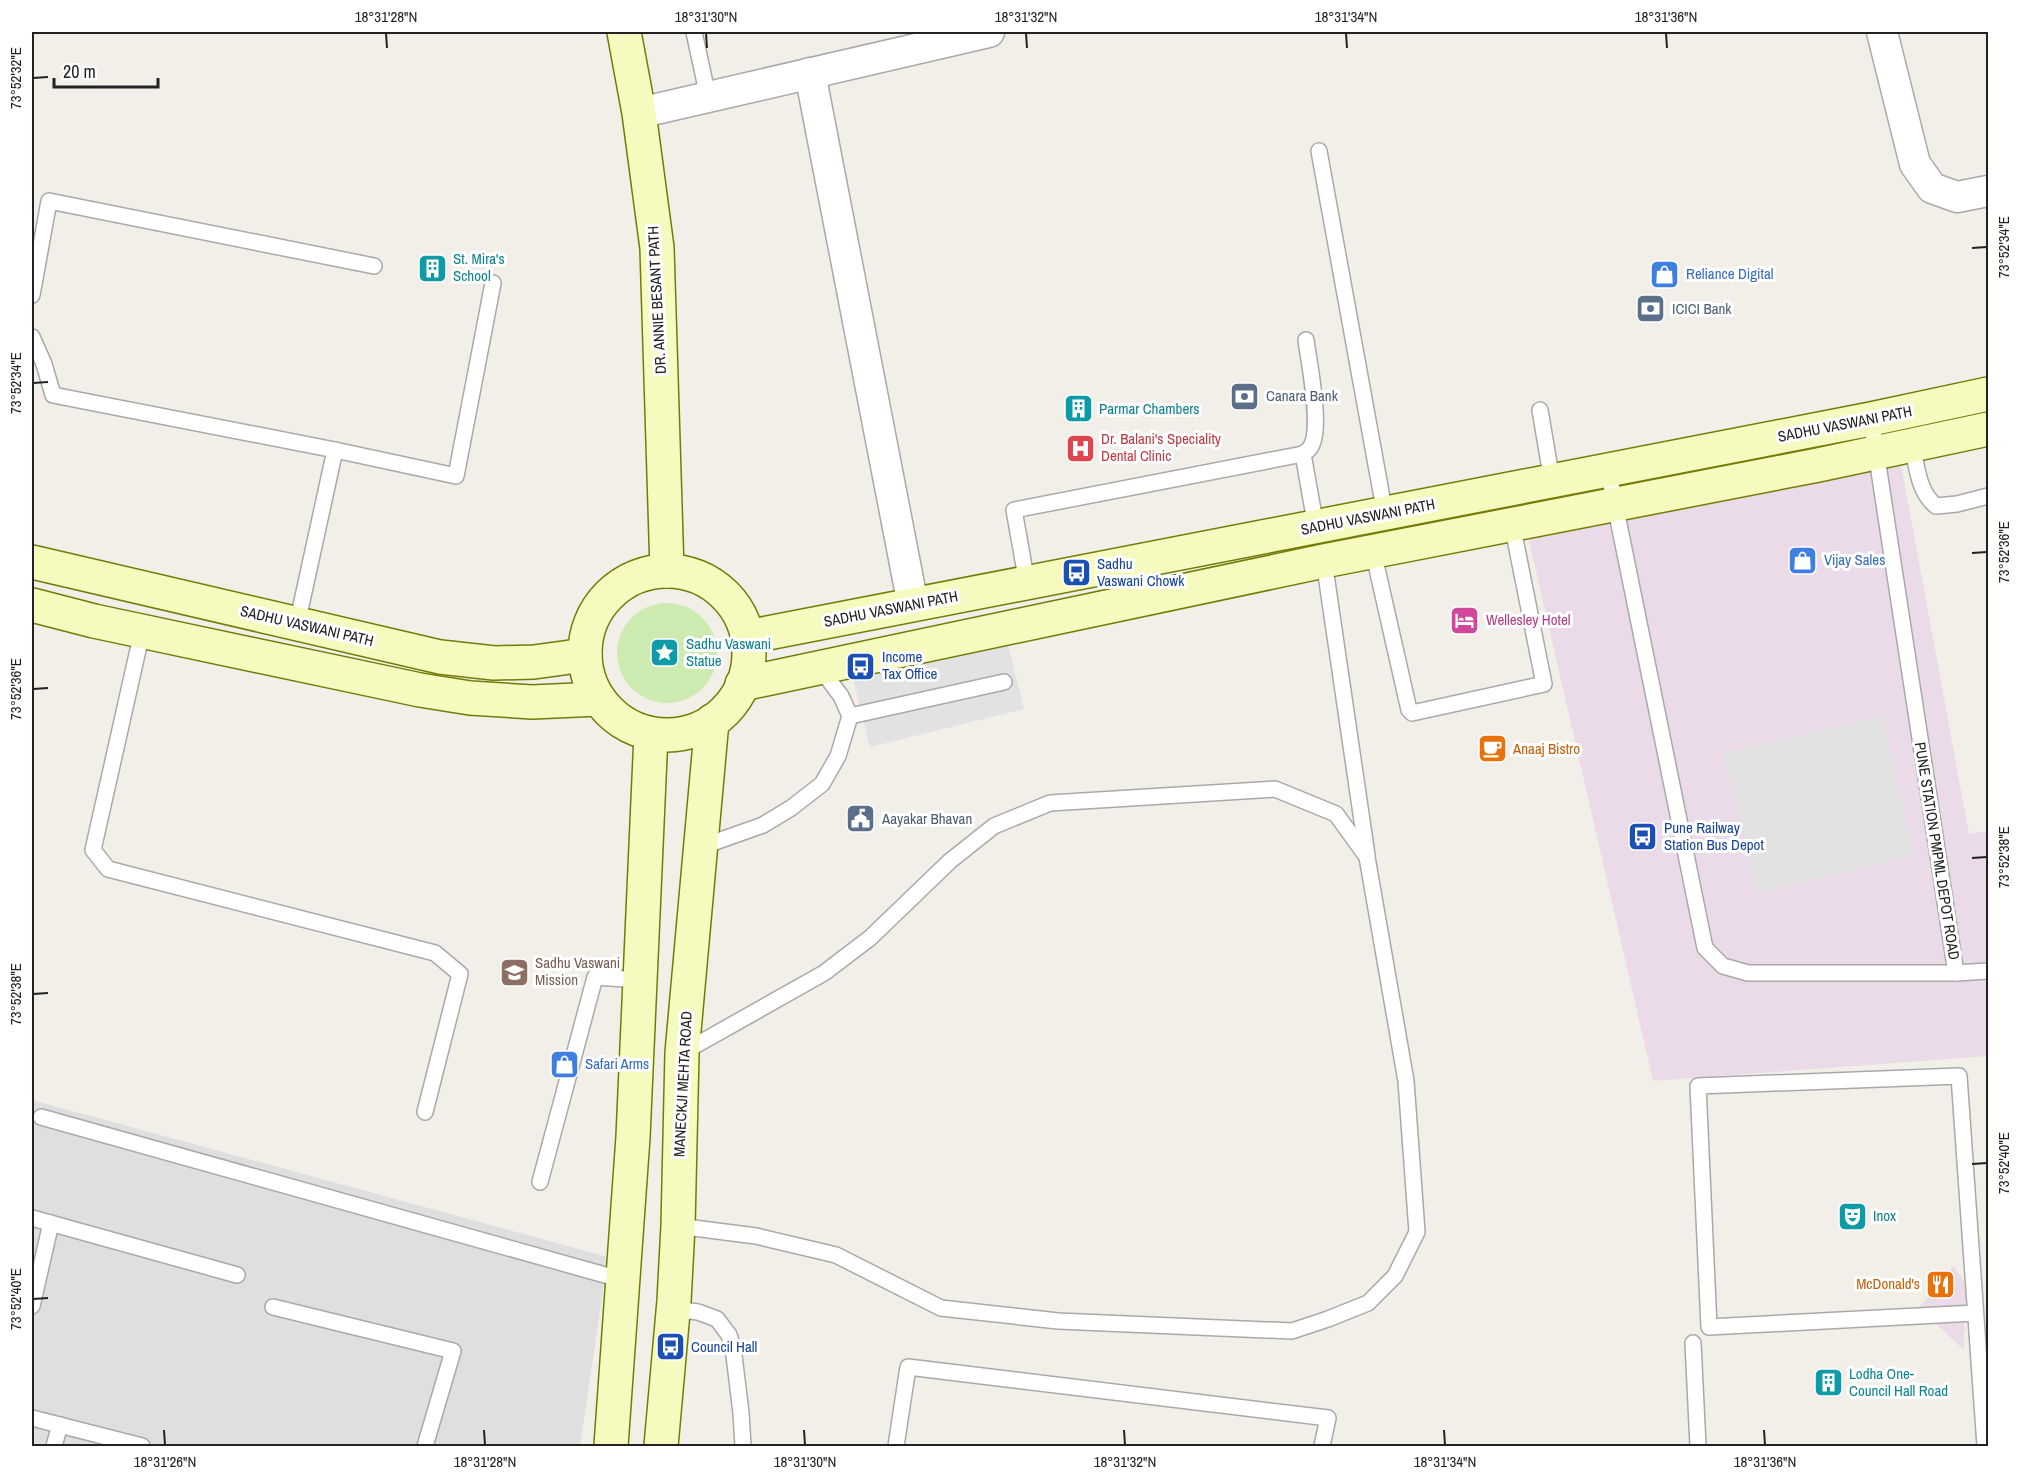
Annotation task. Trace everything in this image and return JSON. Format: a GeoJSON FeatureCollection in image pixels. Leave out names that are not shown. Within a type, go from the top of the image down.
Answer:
{"type":"FeatureCollection","features":[{"type":"Feature","properties":{"kind":"main road","name":"DR. ANNIE BESANT PATH"},"geometry":{"type":"LineString","coordinates":[[624,32],[639,113],[657,248],[667,572]]}},
{"type":"Feature","properties":{"kind":"main road","name":"SADHU VASWANI PATH"},"geometry":{"type":"LineString","coordinates":[[747,637],[1871,419],[1989,394]]}},
{"type":"Feature","properties":{"kind":"main road"},"geometry":{"type":"LineString","coordinates":[[742,684],[1324,561],[1989,429]]}},
{"type":"Feature","properties":{"kind":"main road","name":"SADHU VASWANI PATH"},"geometry":{"type":"LineString","coordinates":[[32,562],[440,657],[494,663],[534,662],[585,655]]}},
{"type":"Feature","properties":{"kind":"main road"},"geometry":{"type":"LineString","coordinates":[[667,572],[682,573],[712,585],[724,595],[742,622],[747,637],[748,653],[747,669],[742,684],[735,699],[725,711],[698,729],[682,734],[667,735],[651,734],[636,729],[609,711],[591,685],[585,655],[586,638],[591,622],[609,595],[621,585],[635,578],[651,573],[667,572]]}},
{"type":"Feature","properties":{"kind":"main road"},"geometry":{"type":"LineString","coordinates":[[32,605],[142,632],[365,679],[470,698],[532,702],[599,699]]}},
{"type":"Feature","properties":{"kind":"main road","name":"MANECKJI MEHTA ROAD"},"geometry":{"type":"LineString","coordinates":[[661,1446],[678,1226],[682,1053],[712,721]]}},
{"type":"Feature","properties":{"kind":"main road"},"geometry":{"type":"LineString","coordinates":[[611,1446],[633,1137],[651,734]]}},
{"type":"Feature","properties":{"kind":"street"},"geometry":{"type":"LineString","coordinates":[[639,113],[989,32]]}},
{"type":"Feature","properties":{"kind":"street"},"geometry":{"type":"LineString","coordinates":[[1882,32],[1915,164],[1932,188],[1957,196],[1989,191]]}},
{"type":"Feature","properties":{"kind":"street"},"geometry":{"type":"LineString","coordinates":[[810,73],[913,605]]}},
{"type":"Feature","properties":{"kind":"lane"},"geometry":{"type":"LineString","coordinates":[[694,32],[708,98]]}},
{"type":"Feature","properties":{"kind":"lane"},"geometry":{"type":"LineString","coordinates":[[1319,151],[1385,513]]}},
{"type":"Feature","properties":{"kind":"lane"},"geometry":{"type":"LineString","coordinates":[[32,295],[38,225],[49,201],[374,266]]}},
{"type":"Feature","properties":{"kind":"lane"},"geometry":{"type":"LineString","coordinates":[[32,337],[44,364],[53,395],[456,476],[493,284]]}},
{"type":"Feature","properties":{"kind":"lane"},"geometry":{"type":"LineString","coordinates":[[1027,583],[1014,510],[1303,454],[1311,447],[1316,416],[1306,340]]}},
{"type":"Feature","properties":{"kind":"lane"},"geometry":{"type":"LineString","coordinates":[[1540,410],[1552,481]]}},
{"type":"Feature","properties":{"kind":"lane","name":"PUNE STATION PMPML DEPOT ROAD"},"geometry":{"type":"LineString","coordinates":[[1608,470],[1705,948],[1723,966],[1748,973],[1956,973],[1871,419]]}},
{"type":"Feature","properties":{"kind":"lane"},"geometry":{"type":"LineString","coordinates":[[1911,445],[1923,490],[1936,506],[1957,504],[1989,496]]}},
{"type":"Feature","properties":{"kind":"lane"},"geometry":{"type":"LineString","coordinates":[[297,624],[335,450]]}},
{"type":"Feature","properties":{"kind":"lane"},"geometry":{"type":"LineString","coordinates":[[1303,454],[1316,527]]}},
{"type":"Feature","properties":{"kind":"lane"},"geometry":{"type":"LineString","coordinates":[[1373,551],[1409,710],[1412,713],[1545,684],[1512,524]]}},
{"type":"Feature","properties":{"kind":"lane"},"geometry":{"type":"LineString","coordinates":[[678,1226],[756,1236],[837,1255],[941,1308],[1058,1321],[1292,1331],[1368,1304],[1395,1276],[1417,1232],[1406,1082],[1367,857],[1324,561]]}},
{"type":"Feature","properties":{"kind":"lane"},"geometry":{"type":"LineString","coordinates":[[142,632],[93,850],[108,869],[435,953],[460,974],[425,1112]]}},
{"type":"Feature","properties":{"kind":"lane"},"geometry":{"type":"LineString","coordinates":[[701,847],[763,825],[791,808],[822,784],[838,756],[850,716],[841,696],[820,668]]}},
{"type":"Feature","properties":{"kind":"lane"},"geometry":{"type":"LineString","coordinates":[[850,716],[1004,682]]}},
{"type":"Feature","properties":{"kind":"lane"},"geometry":{"type":"LineString","coordinates":[[682,1053],[824,973],[870,938],[950,861],[994,826],[1050,803],[1275,789],[1336,814],[1367,857]]}},
{"type":"Feature","properties":{"kind":"lane"},"geometry":{"type":"LineString","coordinates":[[1956,973],[1989,971]]}},
{"type":"Feature","properties":{"kind":"lane"},"geometry":{"type":"LineString","coordinates":[[540,1182],[595,977],[640,980]]}},
{"type":"Feature","properties":{"kind":"lane"},"geometry":{"type":"LineString","coordinates":[[1975,1313],[1709,1328],[1698,1086],[1959,1076],[1975,1313],[1986,1408],[1985,1446]]}},
{"type":"Feature","properties":{"kind":"lane"},"geometry":{"type":"LineString","coordinates":[[41,1117],[623,1280]]}},
{"type":"Feature","properties":{"kind":"lane"},"geometry":{"type":"LineString","coordinates":[[32,1218],[237,1275]]}},
{"type":"Feature","properties":{"kind":"lane"},"geometry":{"type":"LineString","coordinates":[[32,1306],[51,1224]]}},
{"type":"Feature","properties":{"kind":"lane"},"geometry":{"type":"LineString","coordinates":[[273,1307],[453,1351],[425,1446]]}},
{"type":"Feature","properties":{"kind":"lane"},"geometry":{"type":"LineString","coordinates":[[673,1309],[698,1312],[717,1319],[729,1335],[733,1347],[743,1446]]}},
{"type":"Feature","properties":{"kind":"lane"},"geometry":{"type":"LineString","coordinates":[[1692,1343],[1698,1446]]}},
{"type":"Feature","properties":{"kind":"lane"},"geometry":{"type":"LineString","coordinates":[[896,1446],[908,1367],[1328,1418],[1322,1446]]}},
{"type":"Feature","properties":{"kind":"lane"},"geometry":{"type":"LineString","coordinates":[[32,1418],[142,1446]]}},
{"type":"Feature","properties":{"kind":"lane"},"geometry":{"type":"LineString","coordinates":[[54,1446],[60,1425]]}},
{"type":"Feature","properties":{"kind":"shaded area"},"geometry":{"type":"Polygon","coordinates":[[[1900,459],[1969,834],[1988,831],[1988,1056],[1653,1081],[1527,532],[1900,459]]]}},
{"type":"Feature","properties":{"kind":"shaded area"},"geometry":{"type":"Polygon","coordinates":[[[1006,637],[1024,709],[870,747],[852,675],[1006,637]]]}},
{"type":"Feature","properties":{"kind":"shaded area"},"geometry":{"type":"Polygon","coordinates":[[[1882,716],[1914,856],[1756,893],[1723,753],[1882,716]]]}},
{"type":"Feature","properties":{"kind":"shaded area"},"geometry":{"type":"Polygon","coordinates":[[[32,1100],[608,1257],[580,1446],[32,1446],[32,1100]]]}},
{"type":"Feature","properties":{"kind":"shaded area"},"geometry":{"type":"Polygon","coordinates":[[[1954,1266],[1966,1285],[1964,1350],[1919,1308],[1954,1266]]]}},
{"type":"Feature","properties":{"kind":"green space"},"geometry":{"type":"Polygon","coordinates":[[[667,603],[686,606],[703,617],[714,634],[717,653],[714,672],[703,689],[686,700],[667,703],[648,700],[631,689],[620,672],[617,653],[620,634],[631,617],[648,606],[667,603]]]}},
{"type":"Feature","properties":{"kind":"place","name":"St. Mira's School"},"geometry":{"type":"Point","coordinates":[432,268]}},
{"type":"Feature","properties":{"kind":"place","name":"Reliance Digital"},"geometry":{"type":"Point","coordinates":[1665,274]}},
{"type":"Feature","properties":{"kind":"place","name":"ICICI Bank"},"geometry":{"type":"Point","coordinates":[1651,309]}},
{"type":"Feature","properties":{"kind":"place","name":"Canara Bank"},"geometry":{"type":"Point","coordinates":[1245,396]}},
{"type":"Feature","properties":{"kind":"place","name":"Parmar Chambers"},"geometry":{"type":"Point","coordinates":[1078,409]}},
{"type":"Feature","properties":{"kind":"place","name":"Dr. Balani's Speciality Dental Clinic"},"geometry":{"type":"Point","coordinates":[1080,448]}},
{"type":"Feature","properties":{"kind":"place","name":"Vijay Sales"},"geometry":{"type":"Point","coordinates":[1803,560]}},
{"type":"Feature","properties":{"kind":"place","name":"Sadhu Vaswani Chowk"},"geometry":{"type":"Point","coordinates":[1076,573]}},
{"type":"Feature","properties":{"kind":"place","name":"Wellesley Hotel"},"geometry":{"type":"Point","coordinates":[1465,620]}},
{"type":"Feature","properties":{"kind":"place","name":"Sadhu Vaswani Statue"},"geometry":{"type":"Point","coordinates":[665,653]}},
{"type":"Feature","properties":{"kind":"place","name":"Income Tax Office"},"geometry":{"type":"Point","coordinates":[861,666]}},
{"type":"Feature","properties":{"kind":"place","name":"Anaaj Bistro"},"geometry":{"type":"Point","coordinates":[1492,749]}},
{"type":"Feature","properties":{"kind":"place","name":"Aayakar Bhavan"},"geometry":{"type":"Point","coordinates":[861,819]}},
{"type":"Feature","properties":{"kind":"place","name":"Pune Railway Station Bus Depot"},"geometry":{"type":"Point","coordinates":[1643,837]}},
{"type":"Feature","properties":{"kind":"place","name":"Sadhu Vaswani Mission"},"geometry":{"type":"Point","coordinates":[514,972]}},
{"type":"Feature","properties":{"kind":"place","name":"Safari Arms"},"geometry":{"type":"Point","coordinates":[564,1064]}},
{"type":"Feature","properties":{"kind":"place","name":"Inox"},"geometry":{"type":"Point","coordinates":[1852,1216]}},
{"type":"Feature","properties":{"kind":"place","name":"McDonald's"},"geometry":{"type":"Point","coordinates":[1941,1284]}},
{"type":"Feature","properties":{"kind":"place","name":"Council Hall"},"geometry":{"type":"Point","coordinates":[670,1347]}},
{"type":"Feature","properties":{"kind":"place","name":"Lodha One- Council Hall Road"},"geometry":{"type":"Point","coordinates":[1828,1383]}}]}
